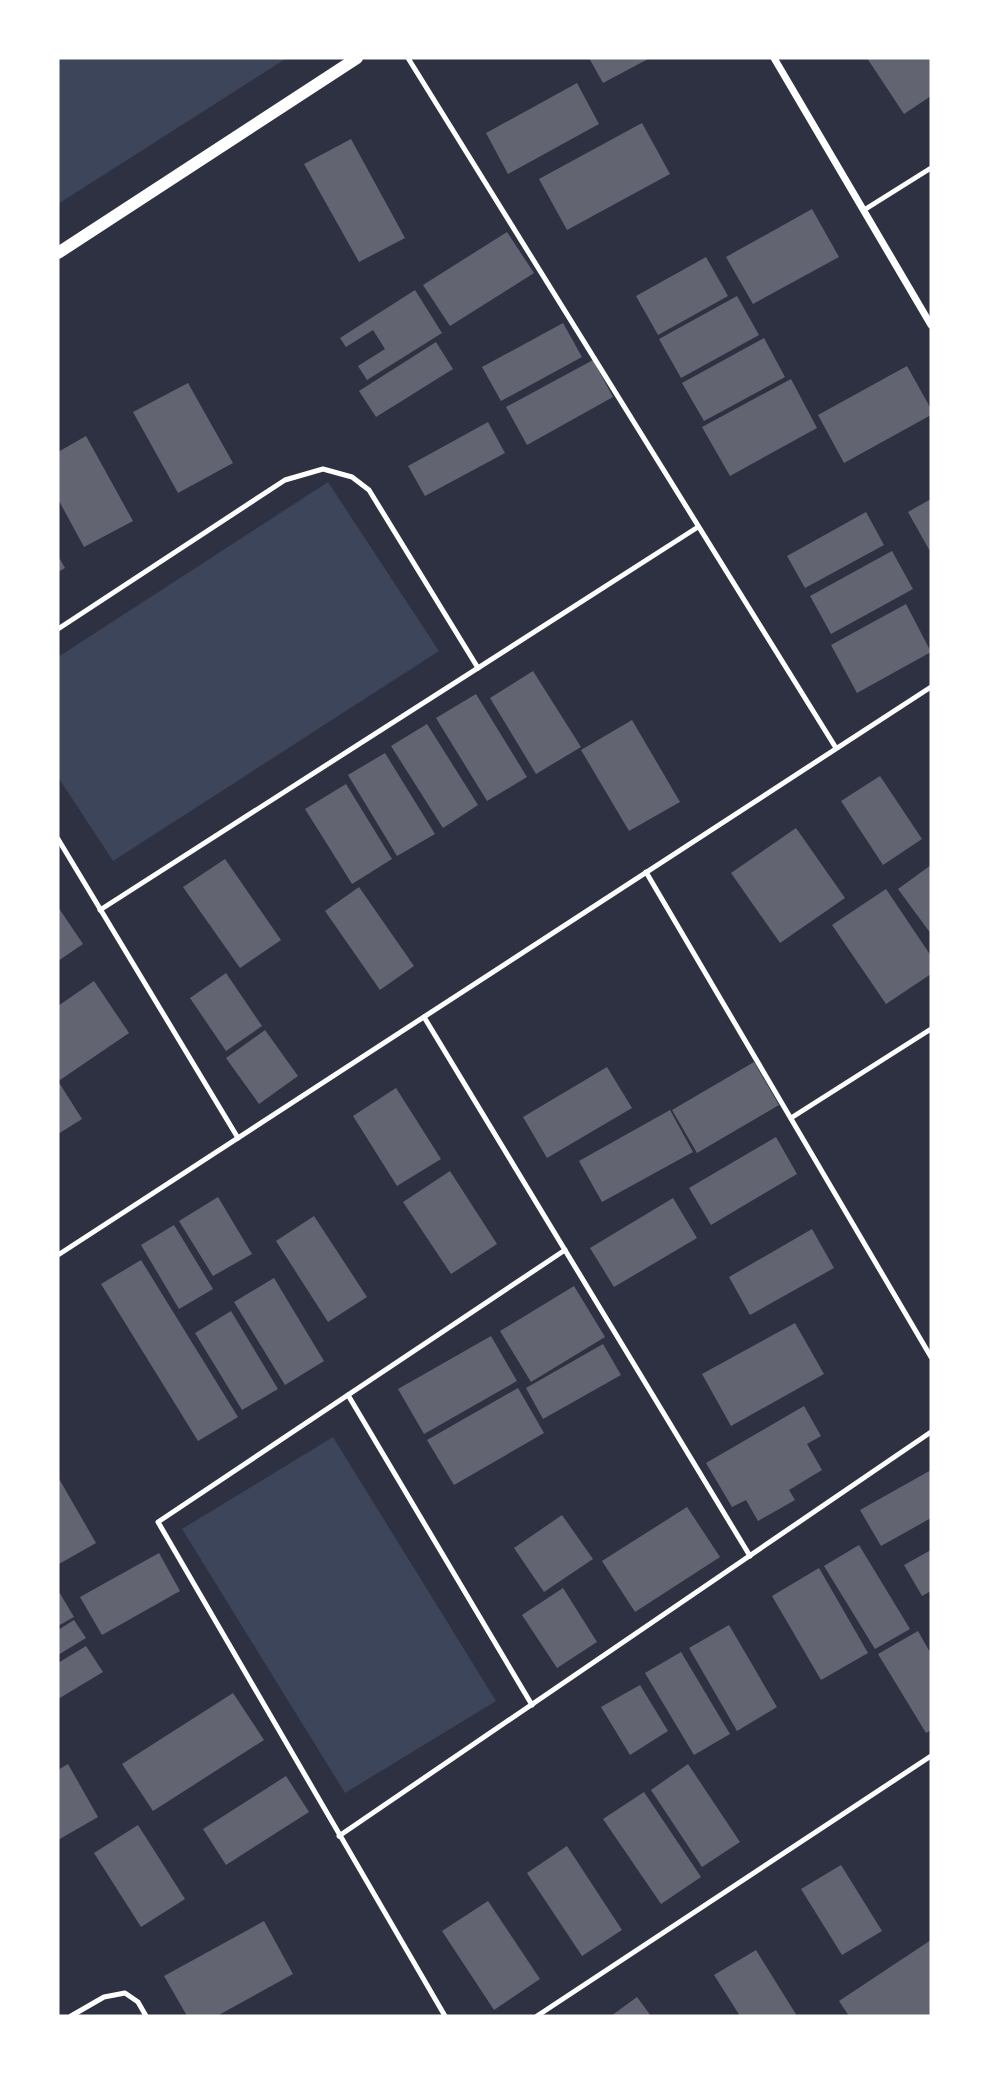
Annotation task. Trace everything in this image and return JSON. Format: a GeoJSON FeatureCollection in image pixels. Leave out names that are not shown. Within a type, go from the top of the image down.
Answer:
{"type":"FeatureCollection","features":[{"type":"Feature","properties":{"kind":"street"},"geometry":{"type":"LineString","coordinates":[[58,253],[357,58]]}},
{"type":"Feature","properties":{"kind":"street"},"geometry":{"type":"LineString","coordinates":[[774,58],[931,324]]}},
{"type":"Feature","properties":{"kind":"lane"},"geometry":{"type":"LineString","coordinates":[[408,58],[836,748]]}},
{"type":"Feature","properties":{"kind":"lane"},"geometry":{"type":"LineString","coordinates":[[864,210],[931,168]]}},
{"type":"Feature","properties":{"kind":"lane"},"geometry":{"type":"LineString","coordinates":[[58,629],[285,481],[323,470],[352,477],[369,489],[478,668]]}},
{"type":"Feature","properties":{"kind":"lane"},"geometry":{"type":"LineString","coordinates":[[100,910],[698,527]]}},
{"type":"Feature","properties":{"kind":"lane"},"geometry":{"type":"LineString","coordinates":[[58,1255],[931,687]]}},
{"type":"Feature","properties":{"kind":"lane"},"geometry":{"type":"LineString","coordinates":[[58,839],[238,1138]]}},
{"type":"Feature","properties":{"kind":"lane"},"geometry":{"type":"LineString","coordinates":[[646,872],[931,1357]]}},
{"type":"Feature","properties":{"kind":"lane"},"geometry":{"type":"LineString","coordinates":[[424,1017],[750,1556]]}},
{"type":"Feature","properties":{"kind":"lane"},"geometry":{"type":"LineString","coordinates":[[791,1118],[931,1030]]}},
{"type":"Feature","properties":{"kind":"lane"},"geometry":{"type":"LineString","coordinates":[[445,2016],[158,1522],[565,1250]]}},
{"type":"Feature","properties":{"kind":"lane"},"geometry":{"type":"LineString","coordinates":[[348,1395],[532,1705]]}},
{"type":"Feature","properties":{"kind":"lane"},"geometry":{"type":"LineString","coordinates":[[339,1836],[931,1432]]}},
{"type":"Feature","properties":{"kind":"lane"},"geometry":{"type":"LineString","coordinates":[[537,2016],[931,1756]]}},
{"type":"Feature","properties":{"kind":"lane"},"geometry":{"type":"LineString","coordinates":[[71,2016],[104,1997],[125,1993],[138,2002],[146,2016]]}},
{"type":"Feature","properties":{"kind":"shaded area"},"geometry":{"type":"Polygon","coordinates":[[[58,58],[287,58],[58,204],[58,58]]]}},
{"type":"Feature","properties":{"kind":"shaded area"},"geometry":{"type":"Polygon","coordinates":[[[328,482],[439,651],[113,861],[58,777],[58,657],[328,482]]]}},
{"type":"Feature","properties":{"kind":"shaded area"},"geometry":{"type":"Polygon","coordinates":[[[333,1437],[496,1701],[345,1793],[182,1529],[333,1437]]]}},
{"type":"Feature","properties":{"kind":"building"},"geometry":{"type":"Polygon","coordinates":[[[589,58],[650,58],[603,83],[589,58]]]}},
{"type":"Feature","properties":{"kind":"building"},"geometry":{"type":"Polygon","coordinates":[[[867,58],[931,58],[931,96],[904,114],[867,58]]]}},
{"type":"Feature","properties":{"kind":"building"},"geometry":{"type":"Polygon","coordinates":[[[577,83],[599,124],[508,174],[486,133],[577,83]]]}},
{"type":"Feature","properties":{"kind":"building"},"geometry":{"type":"Polygon","coordinates":[[[642,123],[670,174],[567,230],[539,179],[642,123]]]}},
{"type":"Feature","properties":{"kind":"building"},"geometry":{"type":"Polygon","coordinates":[[[351,139],[405,238],[359,262],[304,164],[351,139]]]}},
{"type":"Feature","properties":{"kind":"building"},"geometry":{"type":"Polygon","coordinates":[[[812,209],[839,257],[753,304],[726,257],[812,209]]]}},
{"type":"Feature","properties":{"kind":"building"},"geometry":{"type":"Polygon","coordinates":[[[507,232],[534,273],[450,326],[423,285],[507,232]]]}},
{"type":"Feature","properties":{"kind":"building"},"geometry":{"type":"Polygon","coordinates":[[[706,257],[728,296],[658,335],[636,296],[706,257]]]}},
{"type":"Feature","properties":{"kind":"building"},"geometry":{"type":"Polygon","coordinates":[[[415,290],[442,333],[367,380],[358,366],[385,349],[373,330],[346,347],[340,338],[415,290]]]}},
{"type":"Feature","properties":{"kind":"building"},"geometry":{"type":"Polygon","coordinates":[[[737,296],[759,335],[681,378],[659,339],[737,296]]]}},
{"type":"Feature","properties":{"kind":"building"},"geometry":{"type":"Polygon","coordinates":[[[563,323],[582,357],[501,401],[482,367],[563,323]]]}},
{"type":"Feature","properties":{"kind":"building"},"geometry":{"type":"Polygon","coordinates":[[[764,338],[785,377],[704,421],[682,383],[764,338]]]}},
{"type":"Feature","properties":{"kind":"building"},"geometry":{"type":"Polygon","coordinates":[[[436,342],[453,369],[376,417],[359,391],[436,342]]]}},
{"type":"Feature","properties":{"kind":"building"},"geometry":{"type":"Polygon","coordinates":[[[593,360],[613,397],[527,445],[506,407],[593,360]]]}},
{"type":"Feature","properties":{"kind":"building"},"geometry":{"type":"Polygon","coordinates":[[[907,366],[931,409],[931,415],[844,463],[818,415],[907,366]]]}},
{"type":"Feature","properties":{"kind":"building"},"geometry":{"type":"Polygon","coordinates":[[[791,379],[817,428],[730,476],[702,427],[791,379]]]}},
{"type":"Feature","properties":{"kind":"building"},"geometry":{"type":"Polygon","coordinates":[[[188,383],[233,463],[178,493],[133,412],[188,383]]]}},
{"type":"Feature","properties":{"kind":"building"},"geometry":{"type":"Polygon","coordinates":[[[488,422],[505,453],[425,496],[408,466],[488,422]]]}},
{"type":"Feature","properties":{"kind":"building"},"geometry":{"type":"Polygon","coordinates":[[[86,436],[133,521],[84,547],[58,499],[58,452],[86,436]]]}},
{"type":"Feature","properties":{"kind":"building"},"geometry":{"type":"Polygon","coordinates":[[[931,499],[931,553],[908,512],[931,499]]]}},
{"type":"Feature","properties":{"kind":"building"},"geometry":{"type":"Polygon","coordinates":[[[866,512],[884,545],[805,588],[787,556],[866,512]]]}},
{"type":"Feature","properties":{"kind":"building"},"geometry":{"type":"Polygon","coordinates":[[[892,551],[913,589],[831,634],[810,596],[892,551]]]}},
{"type":"Feature","properties":{"kind":"building"},"geometry":{"type":"Polygon","coordinates":[[[58,556],[65,568],[58,572],[58,556]]]}},
{"type":"Feature","properties":{"kind":"building"},"geometry":{"type":"Polygon","coordinates":[[[906,604],[931,652],[857,693],[831,645],[906,604]]]}},
{"type":"Feature","properties":{"kind":"building"},"geometry":{"type":"Polygon","coordinates":[[[533,671],[581,747],[536,774],[490,698],[533,671]]]}},
{"type":"Feature","properties":{"kind":"building"},"geometry":{"type":"Polygon","coordinates":[[[476,694],[527,777],[487,801],[436,718],[476,694]]]}},
{"type":"Feature","properties":{"kind":"building"},"geometry":{"type":"Polygon","coordinates":[[[632,720],[680,802],[629,831],[581,750],[632,720]]]}},
{"type":"Feature","properties":{"kind":"building"},"geometry":{"type":"Polygon","coordinates":[[[427,724],[478,805],[443,828],[391,746],[427,724]]]}},
{"type":"Feature","properties":{"kind":"building"},"geometry":{"type":"Polygon","coordinates":[[[385,753],[435,834],[397,856],[348,775],[385,753]]]}},
{"type":"Feature","properties":{"kind":"building"},"geometry":{"type":"Polygon","coordinates":[[[880,776],[922,839],[883,865],[841,801],[880,776]]]}},
{"type":"Feature","properties":{"kind":"building"},"geometry":{"type":"Polygon","coordinates":[[[346,784],[392,859],[352,884],[305,809],[346,784]]]}},
{"type":"Feature","properties":{"kind":"building"},"geometry":{"type":"Polygon","coordinates":[[[796,828],[845,898],[780,943],[731,873],[796,828]]]}},
{"type":"Feature","properties":{"kind":"building"},"geometry":{"type":"Polygon","coordinates":[[[225,859],[281,940],[240,968],[183,887],[225,859]]]}},
{"type":"Feature","properties":{"kind":"building"},"geometry":{"type":"Polygon","coordinates":[[[931,865],[931,934],[898,889],[931,865]]]}},
{"type":"Feature","properties":{"kind":"building"},"geometry":{"type":"Polygon","coordinates":[[[359,887],[414,966],[380,990],[325,911],[359,887]]]}},
{"type":"Feature","properties":{"kind":"building"},"geometry":{"type":"Polygon","coordinates":[[[886,889],[931,956],[931,974],[886,1004],[832,925],[886,889]]]}},
{"type":"Feature","properties":{"kind":"building"},"geometry":{"type":"Polygon","coordinates":[[[58,907],[83,944],[58,961],[58,907]]]}},
{"type":"Feature","properties":{"kind":"building"},"geometry":{"type":"Polygon","coordinates":[[[226,973],[262,1026],[226,1051],[190,998],[226,973]]]}},
{"type":"Feature","properties":{"kind":"building"},"geometry":{"type":"Polygon","coordinates":[[[94,981],[129,1033],[60,1080],[58,1006],[94,981]]]}},
{"type":"Feature","properties":{"kind":"building"},"geometry":{"type":"Polygon","coordinates":[[[265,1030],[298,1076],[259,1104],[226,1058],[265,1030]]]}},
{"type":"Feature","properties":{"kind":"building"},"geometry":{"type":"Polygon","coordinates":[[[754,1062],[779,1105],[697,1153],[672,1110],[754,1062]]]}},
{"type":"Feature","properties":{"kind":"building"},"geometry":{"type":"Polygon","coordinates":[[[607,1067],[632,1108],[547,1158],[523,1117],[607,1067]]]}},
{"type":"Feature","properties":{"kind":"building"},"geometry":{"type":"Polygon","coordinates":[[[58,1081],[82,1119],[58,1134],[58,1081]]]}},
{"type":"Feature","properties":{"kind":"building"},"geometry":{"type":"Polygon","coordinates":[[[396,1088],[441,1159],[397,1186],[353,1116],[396,1088]]]}},
{"type":"Feature","properties":{"kind":"building"},"geometry":{"type":"Polygon","coordinates":[[[670,1110],[693,1152],[602,1202],[579,1161],[670,1110]]]}},
{"type":"Feature","properties":{"kind":"building"},"geometry":{"type":"Polygon","coordinates":[[[776,1137],[797,1174],[711,1225],[689,1188],[776,1137]]]}},
{"type":"Feature","properties":{"kind":"building"},"geometry":{"type":"Polygon","coordinates":[[[450,1171],[497,1244],[451,1274],[403,1202],[450,1171]]]}},
{"type":"Feature","properties":{"kind":"building"},"geometry":{"type":"Polygon","coordinates":[[[218,1197],[252,1254],[213,1276],[179,1221],[218,1197]]]}},
{"type":"Feature","properties":{"kind":"building"},"geometry":{"type":"Polygon","coordinates":[[[673,1198],[697,1238],[614,1287],[590,1248],[673,1198]]]}},
{"type":"Feature","properties":{"kind":"building"},"geometry":{"type":"Polygon","coordinates":[[[314,1216],[367,1297],[328,1322],[276,1241],[314,1216]]]}},
{"type":"Feature","properties":{"kind":"building"},"geometry":{"type":"Polygon","coordinates":[[[174,1225],[213,1289],[179,1309],[141,1245],[174,1225]]]}},
{"type":"Feature","properties":{"kind":"building"},"geometry":{"type":"Polygon","coordinates":[[[812,1229],[834,1268],[750,1315],[729,1277],[812,1229]]]}},
{"type":"Feature","properties":{"kind":"building"},"geometry":{"type":"Polygon","coordinates":[[[141,1260],[238,1417],[198,1441],[101,1284],[141,1260]]]}},
{"type":"Feature","properties":{"kind":"building"},"geometry":{"type":"Polygon","coordinates":[[[274,1278],[324,1361],[285,1385],[234,1302],[274,1278]]]}},
{"type":"Feature","properties":{"kind":"building"},"geometry":{"type":"Polygon","coordinates":[[[574,1286],[605,1337],[531,1382],[500,1331],[574,1286]]]}},
{"type":"Feature","properties":{"kind":"building"},"geometry":{"type":"Polygon","coordinates":[[[231,1311],[278,1389],[242,1410],[195,1333],[231,1311]]]}},
{"type":"Feature","properties":{"kind":"building"},"geometry":{"type":"Polygon","coordinates":[[[795,1323],[824,1374],[731,1426],[702,1374],[795,1323]]]}},
{"type":"Feature","properties":{"kind":"building"},"geometry":{"type":"Polygon","coordinates":[[[491,1336],[517,1381],[424,1434],[398,1389],[491,1336]]]}},
{"type":"Feature","properties":{"kind":"building"},"geometry":{"type":"Polygon","coordinates":[[[603,1344],[621,1375],[543,1419],[526,1388],[603,1344]]]}},
{"type":"Feature","properties":{"kind":"building"},"geometry":{"type":"Polygon","coordinates":[[[518,1388],[544,1433],[454,1485],[427,1440],[518,1388]]]}},
{"type":"Feature","properties":{"kind":"building"},"geometry":{"type":"Polygon","coordinates":[[[804,1406],[821,1436],[807,1444],[822,1470],[789,1490],[795,1500],[758,1521],[746,1500],[732,1507],[706,1463],[804,1406]]]}},
{"type":"Feature","properties":{"kind":"building"},"geometry":{"type":"Polygon","coordinates":[[[931,1470],[931,1518],[881,1546],[860,1510],[931,1470]]]}},
{"type":"Feature","properties":{"kind":"building"},"geometry":{"type":"Polygon","coordinates":[[[58,1477],[96,1543],[59,1564],[58,1562],[58,1477]]]}},
{"type":"Feature","properties":{"kind":"building"},"geometry":{"type":"Polygon","coordinates":[[[687,1507],[720,1557],[635,1612],[602,1561],[687,1507]]]}},
{"type":"Feature","properties":{"kind":"building"},"geometry":{"type":"Polygon","coordinates":[[[562,1515],[593,1559],[544,1592],[514,1548],[562,1515]]]}},
{"type":"Feature","properties":{"kind":"building"},"geometry":{"type":"Polygon","coordinates":[[[859,1545],[910,1629],[875,1649],[824,1566],[859,1545]]]}},
{"type":"Feature","properties":{"kind":"building"},"geometry":{"type":"Polygon","coordinates":[[[931,1550],[931,1591],[922,1596],[904,1565],[931,1550]]]}},
{"type":"Feature","properties":{"kind":"building"},"geometry":{"type":"Polygon","coordinates":[[[159,1553],[180,1591],[102,1635],[80,1597],[159,1553]]]}},
{"type":"Feature","properties":{"kind":"building"},"geometry":{"type":"Polygon","coordinates":[[[819,1568],[868,1653],[821,1680],[772,1596],[819,1568]]]}},
{"type":"Feature","properties":{"kind":"building"},"geometry":{"type":"Polygon","coordinates":[[[563,1588],[597,1642],[557,1668],[522,1615],[563,1588]]]}},
{"type":"Feature","properties":{"kind":"building"},"geometry":{"type":"Polygon","coordinates":[[[58,1590],[74,1617],[58,1626],[58,1590]]]}},
{"type":"Feature","properties":{"kind":"building"},"geometry":{"type":"Polygon","coordinates":[[[74,1620],[86,1638],[58,1655],[58,1630],[74,1620]]]}},
{"type":"Feature","properties":{"kind":"building"},"geometry":{"type":"Polygon","coordinates":[[[729,1625],[777,1707],[737,1731],[689,1648],[729,1625]]]}},
{"type":"Feature","properties":{"kind":"building"},"geometry":{"type":"Polygon","coordinates":[[[918,1631],[931,1654],[931,1730],[926,1733],[878,1654],[918,1631]]]}},
{"type":"Feature","properties":{"kind":"building"},"geometry":{"type":"Polygon","coordinates":[[[86,1646],[103,1672],[58,1699],[58,1663],[86,1646]]]}},
{"type":"Feature","properties":{"kind":"building"},"geometry":{"type":"Polygon","coordinates":[[[681,1652],[730,1734],[694,1755],[645,1673],[681,1652]]]}},
{"type":"Feature","properties":{"kind":"building"},"geometry":{"type":"Polygon","coordinates":[[[640,1685],[668,1731],[630,1755],[601,1707],[640,1685]]]}},
{"type":"Feature","properties":{"kind":"building"},"geometry":{"type":"Polygon","coordinates":[[[233,1693],[264,1740],[153,1811],[122,1764],[233,1693]]]}},
{"type":"Feature","properties":{"kind":"building"},"geometry":{"type":"Polygon","coordinates":[[[68,1764],[98,1817],[58,1840],[58,1770],[68,1764]]]}},
{"type":"Feature","properties":{"kind":"building"},"geometry":{"type":"Polygon","coordinates":[[[688,1764],[740,1842],[702,1867],[651,1790],[688,1764]]]}},
{"type":"Feature","properties":{"kind":"building"},"geometry":{"type":"Polygon","coordinates":[[[286,1776],[309,1812],[226,1865],[203,1829],[286,1776]]]}},
{"type":"Feature","properties":{"kind":"building"},"geometry":{"type":"Polygon","coordinates":[[[644,1792],[701,1877],[661,1904],[603,1819],[644,1792]]]}},
{"type":"Feature","properties":{"kind":"building"},"geometry":{"type":"Polygon","coordinates":[[[138,1825],[185,1899],[141,1927],[94,1853],[138,1825]]]}},
{"type":"Feature","properties":{"kind":"building"},"geometry":{"type":"Polygon","coordinates":[[[567,1846],[622,1930],[582,1956],[527,1873],[567,1846]]]}},
{"type":"Feature","properties":{"kind":"building"},"geometry":{"type":"Polygon","coordinates":[[[841,1865],[882,1931],[842,1955],[801,1889],[841,1865]]]}},
{"type":"Feature","properties":{"kind":"building"},"geometry":{"type":"Polygon","coordinates":[[[488,1901],[540,1979],[494,2010],[442,1931],[488,1901]]]}},
{"type":"Feature","properties":{"kind":"building"},"geometry":{"type":"Polygon","coordinates":[[[264,1921],[293,1974],[217,2016],[187,2016],[164,1976],[264,1921]]]}},
{"type":"Feature","properties":{"kind":"building"},"geometry":{"type":"Polygon","coordinates":[[[931,1940],[931,2016],[849,2016],[839,2001],[931,1940]]]}},
{"type":"Feature","properties":{"kind":"building"},"geometry":{"type":"Polygon","coordinates":[[[756,1950],[797,2016],[740,2016],[714,1975],[756,1950]]]}},
{"type":"Feature","properties":{"kind":"building"},"geometry":{"type":"Polygon","coordinates":[[[637,1997],[651,2016],[611,2016],[637,1997]]]}}]}
